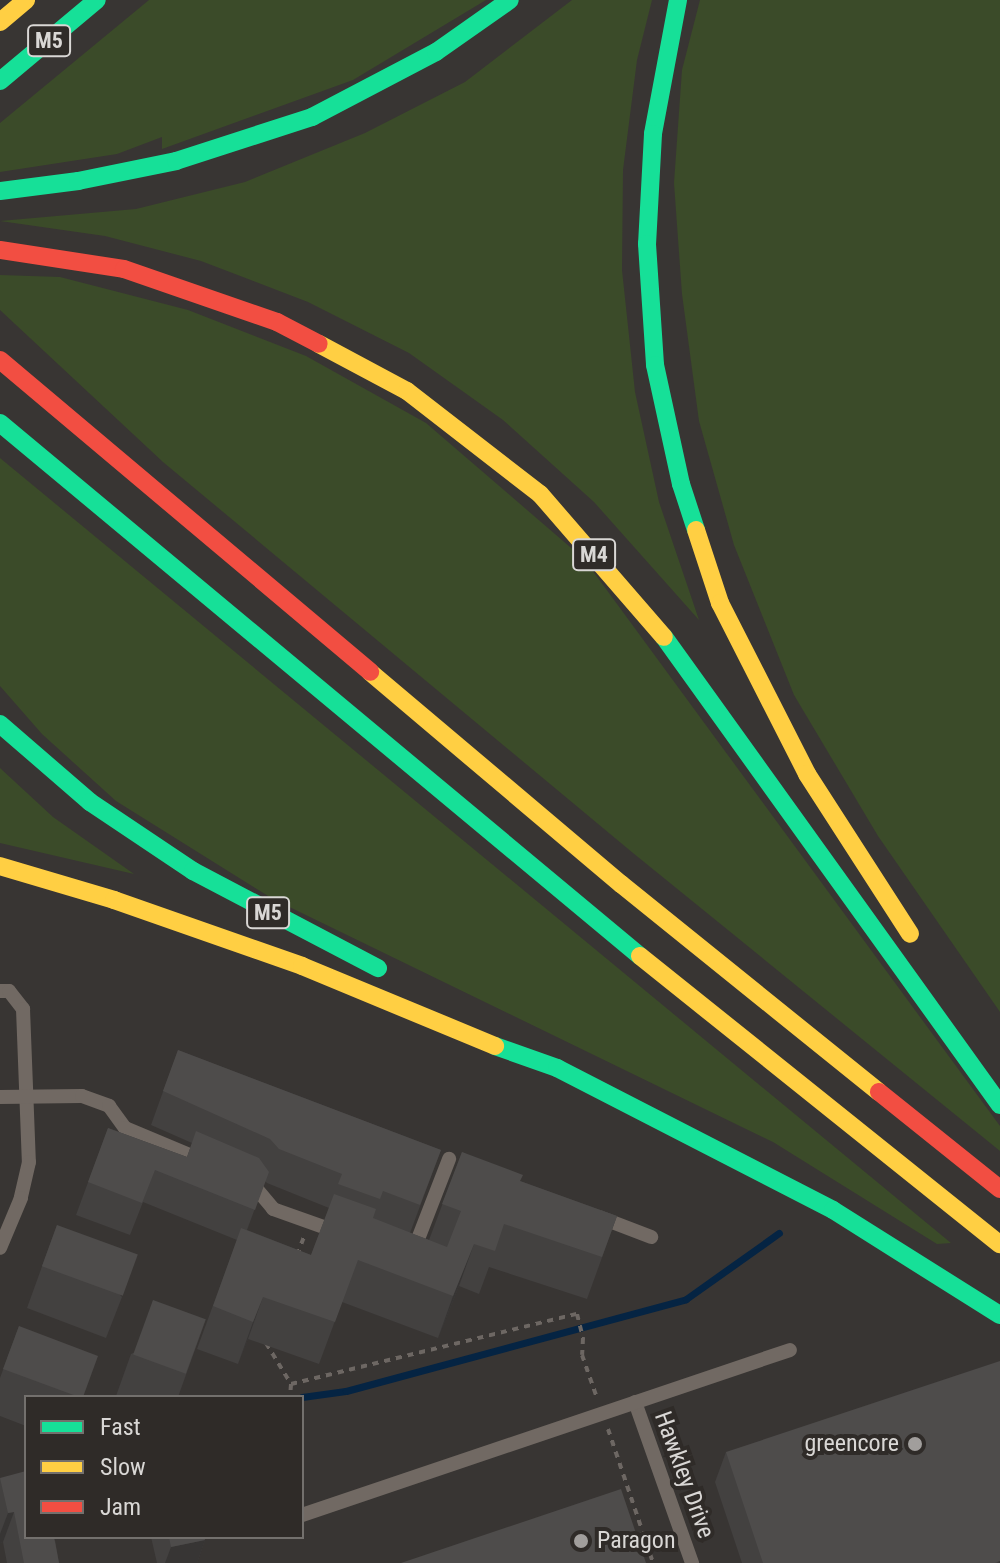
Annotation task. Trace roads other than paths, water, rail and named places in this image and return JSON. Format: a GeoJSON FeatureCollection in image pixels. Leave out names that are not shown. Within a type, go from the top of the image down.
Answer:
{"type":"FeatureCollection","features":[{"type":"Feature","properties":{"kind":"highway","name":"M5"},"geometry":{"type":"LineString","coordinates":[[0,22],[26,0]]}},
{"type":"Feature","properties":{"kind":"highway","name":"M5"},"geometry":{"type":"LineString","coordinates":[[0,81],[97,0]]}},
{"type":"Feature","properties":{"kind":"highway"},"geometry":{"type":"LineString","coordinates":[[0,191],[78,181],[176,161],[312,117],[436,52],[510,0]]}},
{"type":"Feature","properties":{"kind":"highway"},"geometry":{"type":"LineString","coordinates":[[678,0],[653,134],[647,244],[655,365],[681,484],[720,603],[807,774],[922,951]]}},
{"type":"Feature","properties":{"kind":"highway","name":"M4"},"geometry":{"type":"LineString","coordinates":[[0,250],[124,269],[277,322],[407,391],[540,494],[660,631],[1000,1105]]}},
{"type":"Feature","properties":{"kind":"highway"},"geometry":{"type":"LineString","coordinates":[[0,360],[621,884],[1000,1189]]}},
{"type":"Feature","properties":{"kind":"highway"},"geometry":{"type":"LineString","coordinates":[[0,423],[597,921],[1000,1244]]}},
{"type":"Feature","properties":{"kind":"highway","name":"M5"},"geometry":{"type":"LineString","coordinates":[[0,724],[90,802],[193,871],[294,927],[401,979]]}},
{"type":"Feature","properties":{"kind":"highway","name":"M5"},"geometry":{"type":"LineString","coordinates":[[0,866],[114,900],[302,966],[557,1068],[833,1210],[1000,1315]]}},
{"type":"Feature","properties":{"kind":"highway","name":"M5"},"geometry":{"type":"LineString","coordinates":[[512,1032],[557,1068]]}},
{"type":"Feature","properties":{"kind":"lane"},"geometry":{"type":"LineString","coordinates":[[0,1248],[21,1198],[29,1162],[23,1009],[4,991]]}},
{"type":"Feature","properties":{"kind":"lane"},"geometry":{"type":"LineString","coordinates":[[0,1097],[82,1096],[109,1106],[125,1128],[254,1182],[273,1209],[353,1238]]}},
{"type":"Feature","properties":{"kind":"lane"},"geometry":{"type":"LineString","coordinates":[[396,1253],[411,1259],[449,1159]]}},
{"type":"Feature","properties":{"kind":"lane"},"geometry":{"type":"LineString","coordinates":[[579,1209],[651,1237]]}},
{"type":"Feature","properties":{"kind":"lane"},"geometry":{"type":"LineString","coordinates":[[304,1514],[790,1350]]}},
{"type":"Feature","properties":{"kind":"lane","name":"Hawkley Drive"},"geometry":{"type":"LineString","coordinates":[[635,1402],[692,1563]]}},
{"type":"Feature","properties":{"kind":"waterway"},"geometry":{"type":"LineString","coordinates":[[304,1397],[346,1391],[686,1299],[779,1233]]}},
{"type":"Feature","properties":{"kind":"place","name":"greencore"},"geometry":{"type":"Point","coordinates":[915,1444]}},
{"type":"Feature","properties":{"kind":"place","name":"Paragon"},"geometry":{"type":"Point","coordinates":[581,1541]}}]}
